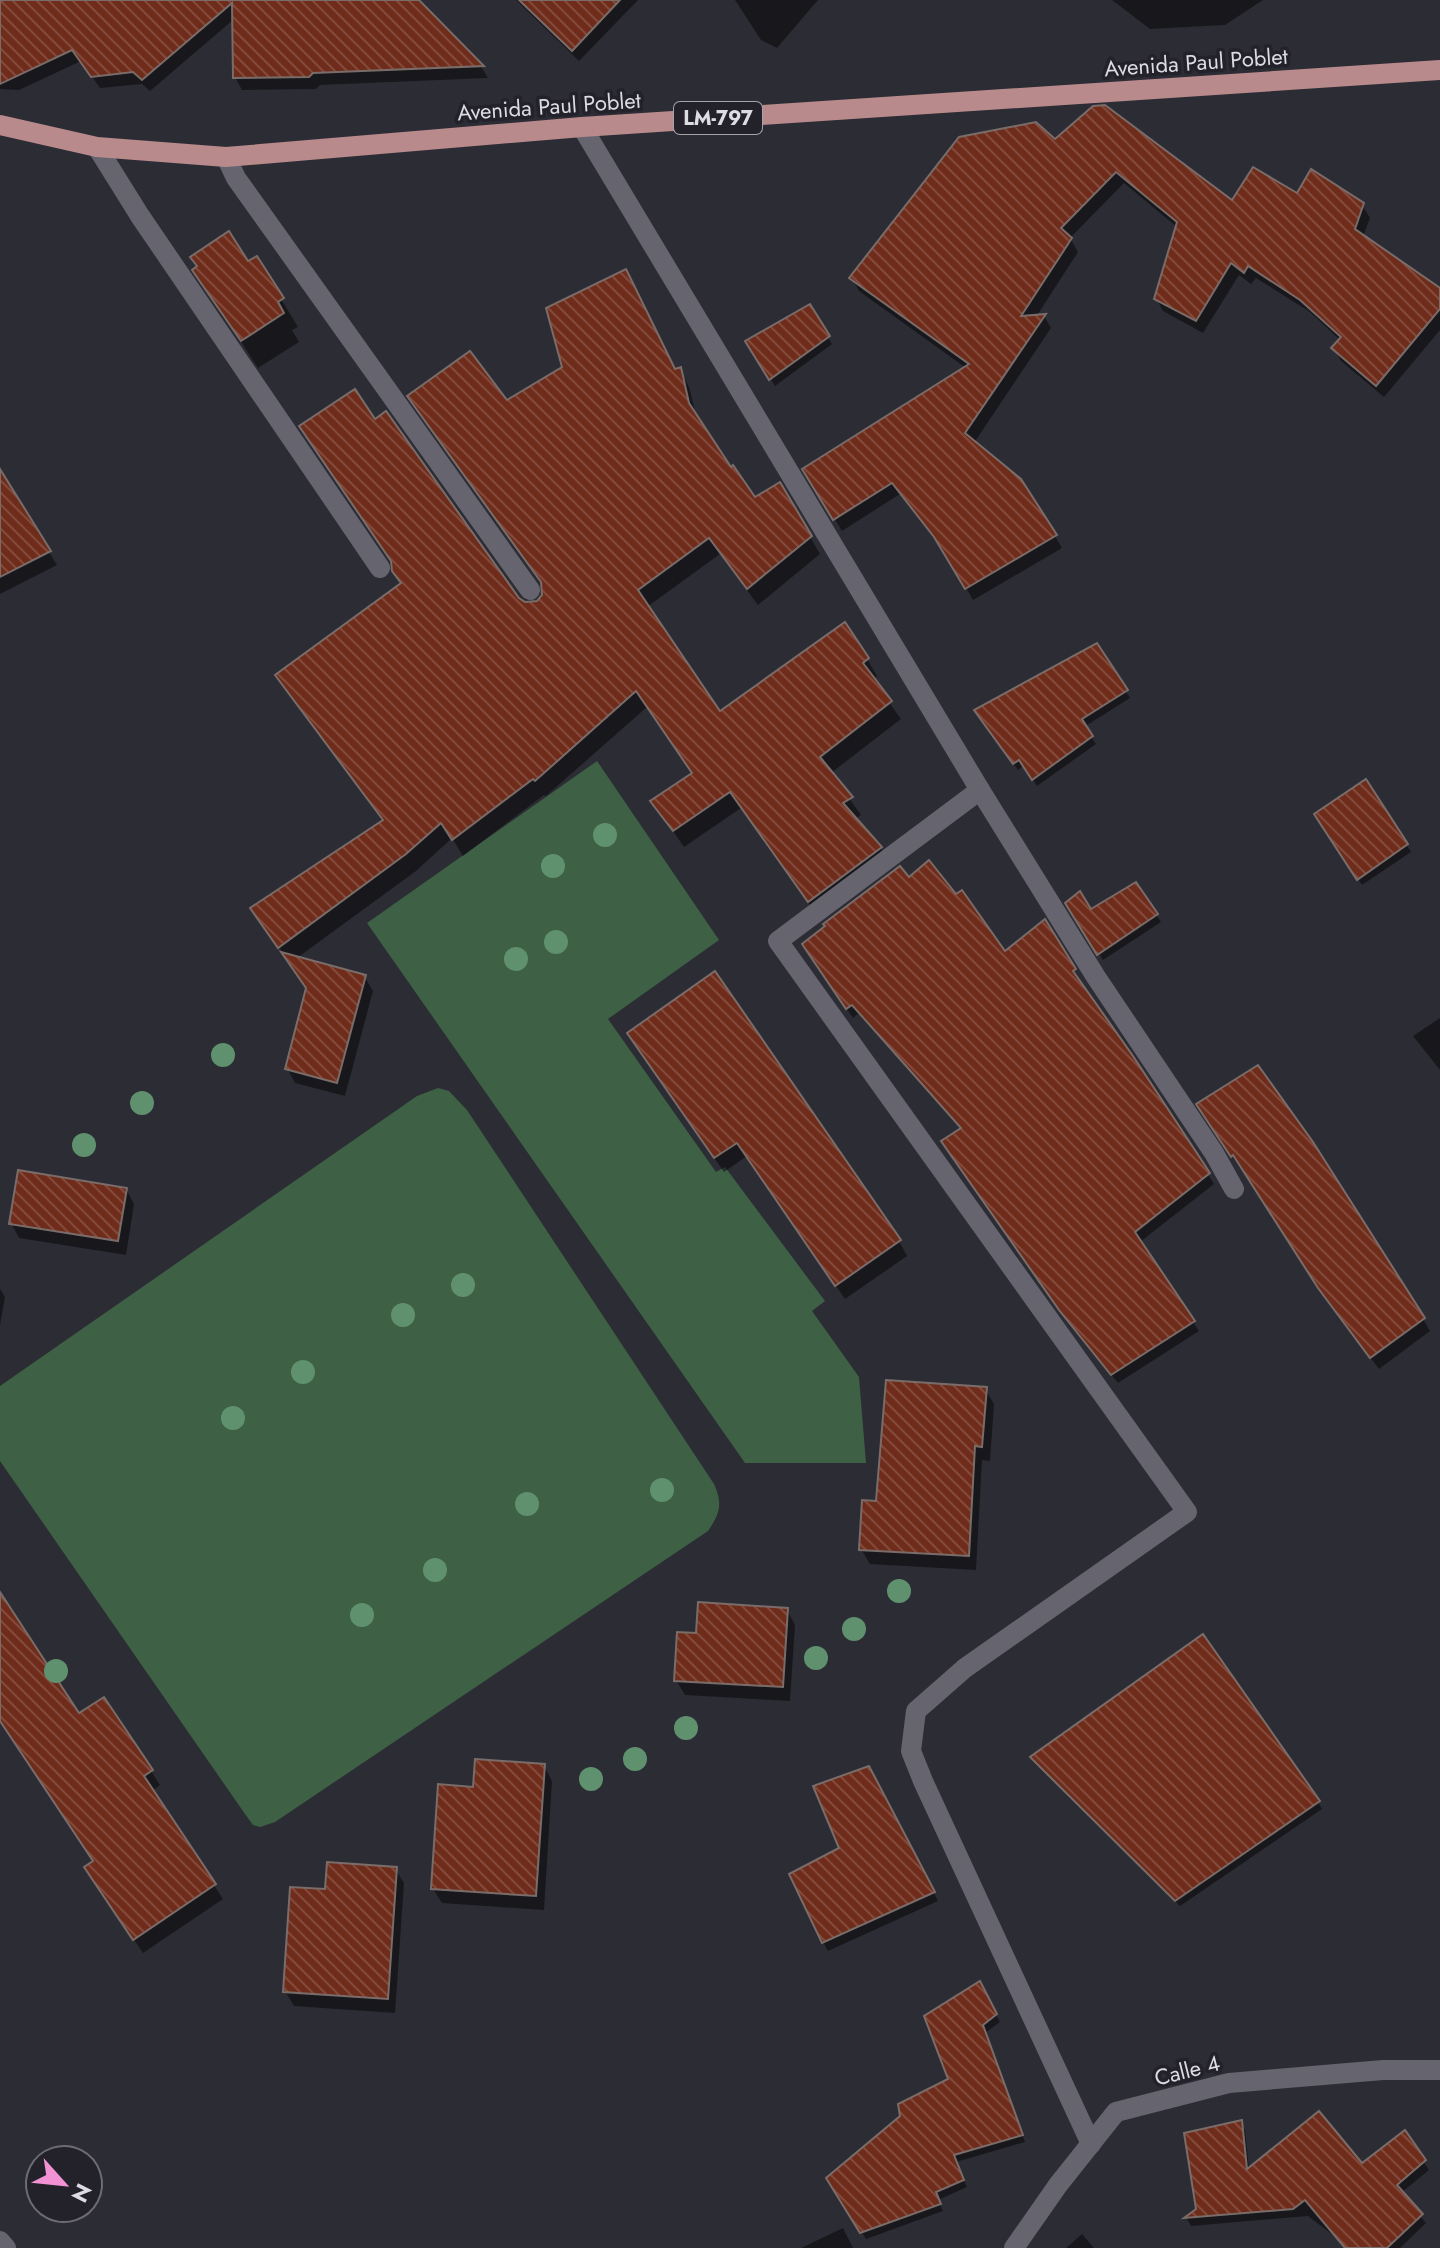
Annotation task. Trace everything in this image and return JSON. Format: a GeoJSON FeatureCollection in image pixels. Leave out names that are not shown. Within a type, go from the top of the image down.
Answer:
{"type":"FeatureCollection","features":[{"type":"Feature","properties":{"kind":"main road","name":"Avenida Paul Poblet"},"geometry":{"type":"LineString","coordinates":[[0,125],[97,147],[226,157],[582,127],[1440,70]]}},
{"type":"Feature","properties":{"kind":"street"},"geometry":{"type":"LineString","coordinates":[[582,127],[980,790],[1096,977],[1214,1153],[1234,1189]]}},
{"type":"Feature","properties":{"kind":"street"},"geometry":{"type":"LineString","coordinates":[[97,147],[140,216],[380,568]]}},
{"type":"Feature","properties":{"kind":"street"},"geometry":{"type":"LineString","coordinates":[[226,157],[236,178],[530,590]]}},
{"type":"Feature","properties":{"kind":"street"},"geometry":{"type":"LineString","coordinates":[[980,790],[778,941],[1187,1512],[965,1668],[916,1711],[911,1751],[923,1781],[1091,2144]]}},
{"type":"Feature","properties":{"kind":"street","name":"Calle 4"},"geometry":{"type":"LineString","coordinates":[[1014,2248],[1058,2185],[1116,2112],[1229,2083],[1383,2070],[1440,2070]]}},
{"type":"Feature","properties":{"kind":"street"},"geometry":{"type":"LineString","coordinates":[[0,2241],[6,2248]]}},
{"type":"Feature","properties":{"kind":"green space"},"geometry":{"type":"Polygon","coordinates":[[[597,761],[719,940],[608,1019],[716,1172],[725,1167],[825,1301],[812,1311],[859,1377],[866,1463],[745,1463],[367,923],[597,761]]]}},
{"type":"Feature","properties":{"kind":"green space"},"geometry":{"type":"Polygon","coordinates":[[[438,1088],[449,1091],[467,1110],[714,1484],[719,1508],[708,1531],[275,1822],[260,1827],[253,1825],[245,1814],[0,1461],[0,1386],[417,1096],[438,1088]]]}},
{"type":"Feature","properties":{"kind":"building"},"geometry":{"type":"Polygon","coordinates":[[[0,0],[419,0],[484,66],[313,73],[309,77],[233,78],[232,3],[142,80],[133,72],[91,77],[72,50],[0,84],[0,0]]]}},
{"type":"Feature","properties":{"kind":"building"},"geometry":{"type":"Polygon","coordinates":[[[519,0],[620,0],[572,51],[519,0]]]}},
{"type":"Feature","properties":{"kind":"building"},"geometry":{"type":"Polygon","coordinates":[[[1105,105],[1232,200],[1253,167],[1297,193],[1311,169],[1364,203],[1355,229],[1440,288],[1440,309],[1376,386],[1331,348],[1341,337],[1300,300],[1248,266],[1244,273],[1231,263],[1196,321],[1154,299],[1177,222],[1116,172],[1061,228],[1072,238],[1021,316],[1046,314],[965,433],[1021,479],[1057,535],[965,589],[934,537],[892,483],[833,520],[802,469],[969,364],[849,278],[959,137],[1036,122],[1055,139],[1093,106],[1105,105]]]}},
{"type":"Feature","properties":{"kind":"building"},"geometry":{"type":"Polygon","coordinates":[[[229,231],[248,261],[257,256],[284,298],[278,302],[284,313],[241,341],[192,270],[197,266],[190,257],[229,231]]]}},
{"type":"Feature","properties":{"kind":"building"},"geometry":{"type":"Polygon","coordinates":[[[626,269],[675,369],[681,367],[689,403],[731,467],[733,465],[755,497],[780,482],[812,536],[747,589],[709,538],[638,590],[720,711],[845,622],[869,658],[863,663],[892,701],[820,757],[853,797],[843,803],[882,847],[808,902],[730,792],[673,831],[650,801],[692,773],[636,691],[535,781],[533,779],[452,840],[441,823],[406,854],[278,948],[250,908],[383,820],[275,675],[401,583],[392,571],[391,561],[299,426],[355,389],[375,419],[386,411],[519,598],[525,602],[537,601],[542,595],[541,582],[407,396],[470,351],[507,400],[562,367],[546,308],[626,269]]]}},
{"type":"Feature","properties":{"kind":"building"},"geometry":{"type":"Polygon","coordinates":[[[810,304],[830,336],[769,380],[745,341],[810,304]]]}},
{"type":"Feature","properties":{"kind":"building"},"geometry":{"type":"Polygon","coordinates":[[[0,469],[51,551],[0,577],[0,469]]]}},
{"type":"Feature","properties":{"kind":"building"},"geometry":{"type":"Polygon","coordinates":[[[1097,643],[1128,690],[1082,719],[1093,736],[1032,780],[1019,760],[1013,764],[974,710],[1097,643]]]}},
{"type":"Feature","properties":{"kind":"building"},"geometry":{"type":"Polygon","coordinates":[[[1366,779],[1408,844],[1357,880],[1314,814],[1366,779]]]}},
{"type":"Feature","properties":{"kind":"building"},"geometry":{"type":"Polygon","coordinates":[[[929,860],[956,894],[962,890],[1005,951],[1045,919],[1076,969],[1073,971],[1210,1173],[1135,1232],[1195,1321],[1111,1375],[1059,1310],[941,1141],[961,1128],[852,1005],[846,1009],[802,944],[825,926],[823,924],[900,866],[909,877],[929,860]]]}},
{"type":"Feature","properties":{"kind":"building"},"geometry":{"type":"Polygon","coordinates":[[[1136,882],[1158,914],[1097,955],[1065,903],[1080,891],[1091,909],[1136,882]]]}},
{"type":"Feature","properties":{"kind":"building"},"geometry":{"type":"Polygon","coordinates":[[[281,952],[366,975],[337,1083],[285,1069],[306,988],[281,952]]]}},
{"type":"Feature","properties":{"kind":"building"},"geometry":{"type":"Polygon","coordinates":[[[715,971],[901,1240],[835,1286],[737,1143],[714,1158],[627,1033],[715,971]]]}},
{"type":"Feature","properties":{"kind":"building"},"geometry":{"type":"Polygon","coordinates":[[[1258,1065],[1313,1142],[1425,1318],[1370,1358],[1318,1288],[1233,1155],[1231,1157],[1196,1104],[1258,1065]]]}},
{"type":"Feature","properties":{"kind":"building"},"geometry":{"type":"Polygon","coordinates":[[[18,1170],[127,1188],[118,1241],[9,1224],[18,1170]]]}},
{"type":"Feature","properties":{"kind":"building"},"geometry":{"type":"Polygon","coordinates":[[[886,1380],[987,1387],[982,1447],[975,1446],[969,1556],[859,1550],[862,1500],[876,1501],[886,1380]]]}},
{"type":"Feature","properties":{"kind":"building"},"geometry":{"type":"Polygon","coordinates":[[[0,1592],[79,1713],[104,1697],[153,1770],[144,1776],[216,1884],[133,1940],[84,1867],[93,1861],[0,1721],[0,1592]]]}},
{"type":"Feature","properties":{"kind":"building"},"geometry":{"type":"Polygon","coordinates":[[[698,1602],[788,1608],[783,1687],[674,1681],[677,1632],[696,1633],[698,1602]]]}},
{"type":"Feature","properties":{"kind":"building"},"geometry":{"type":"Polygon","coordinates":[[[1203,1634],[1320,1801],[1175,1901],[1030,1757],[1203,1634]]]}},
{"type":"Feature","properties":{"kind":"building"},"geometry":{"type":"Polygon","coordinates":[[[475,1759],[545,1764],[536,1896],[431,1889],[438,1784],[473,1787],[475,1759]]]}},
{"type":"Feature","properties":{"kind":"building"},"geometry":{"type":"Polygon","coordinates":[[[869,1766],[935,1892],[822,1943],[789,1874],[839,1848],[813,1786],[869,1766]]]}},
{"type":"Feature","properties":{"kind":"building"},"geometry":{"type":"Polygon","coordinates":[[[327,1862],[397,1867],[388,1999],[283,1992],[290,1887],[325,1889],[327,1862]]]}},
{"type":"Feature","properties":{"kind":"building"},"geometry":{"type":"Polygon","coordinates":[[[980,1981],[997,2014],[983,2025],[1023,2135],[954,2155],[964,2180],[936,2192],[941,2204],[860,2233],[826,2178],[900,2116],[898,2104],[948,2079],[924,2016],[980,1981]]]}},
{"type":"Feature","properties":{"kind":"building"},"geometry":{"type":"Polygon","coordinates":[[[1319,2111],[1362,2163],[1405,2130],[1426,2160],[1397,2185],[1423,2214],[1387,2248],[1345,2248],[1305,2200],[1293,2209],[1184,2218],[1196,2209],[1184,2133],[1242,2120],[1247,2169],[1319,2111]]]}}]}
